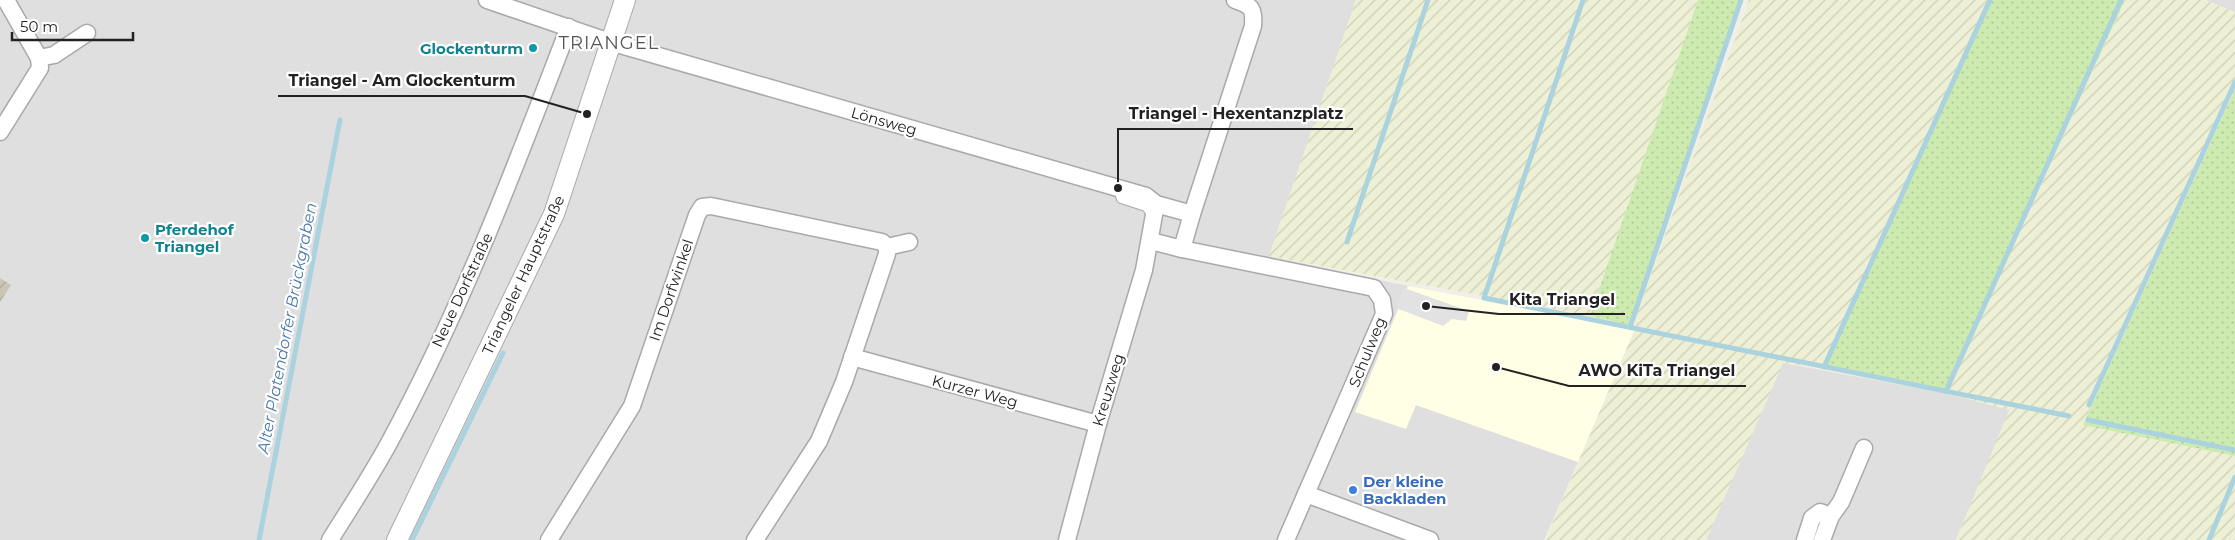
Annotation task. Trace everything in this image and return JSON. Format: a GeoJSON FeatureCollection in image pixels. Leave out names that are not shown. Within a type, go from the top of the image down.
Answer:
{"type":"FeatureCollection","features":[{"type":"Feature","properties":{"kind":"street"},"geometry":{"type":"LineString","coordinates":[[0,132],[40,68],[39,58],[6,0]]}},
{"type":"Feature","properties":{"kind":"street","name":"Lönsweg"},"geometry":{"type":"LineString","coordinates":[[488,0],[610,42],[1146,196],[1155,210],[1192,214]]}},
{"type":"Feature","properties":{"kind":"street","name":"Triangeler Hauptstraße"},"geometry":{"type":"LineString","coordinates":[[397,540],[554,214],[625,0]]}},
{"type":"Feature","properties":{"kind":"street"},"geometry":{"type":"LineString","coordinates":[[1182,249],[1253,26],[1254,12],[1247,4],[1235,0]]}},
{"type":"Feature","properties":{"kind":"street","name":"Neue Dorfstraße"},"geometry":{"type":"LineString","coordinates":[[330,540],[389,443],[456,306],[510,180],[569,28]]}},
{"type":"Feature","properties":{"kind":"street"},"geometry":{"type":"LineString","coordinates":[[39,58],[54,55],[87,33]]}},
{"type":"Feature","properties":{"kind":"street","name":"Im Dorfwinkel"},"geometry":{"type":"LineString","coordinates":[[549,540],[632,406],[693,224],[702,207],[712,206],[882,242],[887,247]]}},
{"type":"Feature","properties":{"kind":"street","name":"Kreuzweg"},"geometry":{"type":"LineString","coordinates":[[1067,540],[1098,424],[1144,270],[1155,210]]}},
{"type":"Feature","properties":{"kind":"street","name":"Schulweg"},"geometry":{"type":"LineString","coordinates":[[1150,241],[1374,288],[1382,300],[1384,314],[1286,540]]}},
{"type":"Feature","properties":{"kind":"street"},"geometry":{"type":"LineString","coordinates":[[755,540],[819,441],[844,382],[887,254],[887,247],[909,242]]}},
{"type":"Feature","properties":{"kind":"street","name":"Kurzer Weg"},"geometry":{"type":"LineString","coordinates":[[852,357],[1098,424]]}},
{"type":"Feature","properties":{"kind":"street"},"geometry":{"type":"LineString","coordinates":[[1822,540],[1831,516],[1841,502],[1864,448]]}},
{"type":"Feature","properties":{"kind":"street"},"geometry":{"type":"LineString","coordinates":[[1306,494],[1430,540]]}},
{"type":"Feature","properties":{"kind":"street"},"geometry":{"type":"LineString","coordinates":[[1805,540],[1812,518],[1820,512],[1831,516]]}},
{"type":"Feature","properties":{"kind":"shaded area"},"geometry":{"type":"Polygon","coordinates":[[[0,0],[1356,0],[1269,256],[1408,286],[1355,412],[1416,405],[1578,462],[1544,540],[0,540],[0,0]]]}},
{"type":"Feature","properties":{"kind":"shaded area"},"geometry":{"type":"Polygon","coordinates":[[[1356,0],[1698,0],[1590,316],[1269,256],[1356,0]]]}},
{"type":"Feature","properties":{"kind":"shaded area"},"geometry":{"type":"Polygon","coordinates":[[[1749,0],[1987,0],[1823,368],[1783,363],[1706,540],[1545,540],[1635,329],[1632,328],[1749,0]]]}},
{"type":"Feature","properties":{"kind":"shaded area"},"geometry":{"type":"Polygon","coordinates":[[[2125,0],[2205,0],[2235,12],[2235,89],[2083,425],[2235,456],[2235,540],[1956,540],[2009,410],[1946,393],[2125,0]]]}},
{"type":"Feature","properties":{"kind":"shaded area"},"geometry":{"type":"Polygon","coordinates":[[[2205,0],[2235,0],[2235,12],[2205,0]]]}},
{"type":"Feature","properties":{"kind":"shaded area"},"geometry":{"type":"Polygon","coordinates":[[[0,278],[11,285],[0,302],[0,278]]]}},
{"type":"Feature","properties":{"kind":"shaded area"},"geometry":{"type":"Polygon","coordinates":[[[1408,286],[1635,329],[1578,462],[1416,405],[1406,429],[1355,412],[1408,286]]]}},
{"type":"Feature","properties":{"kind":"shaded area"},"geometry":{"type":"Polygon","coordinates":[[[1404,288],[1469,311],[1466,321],[1452,319],[1443,326],[1396,308],[1404,288]]]}},
{"type":"Feature","properties":{"kind":"shaded area"},"geometry":{"type":"Polygon","coordinates":[[[1783,363],[1945,393],[2010,410],[1956,540],[1706,540],[1783,363]]]}},
{"type":"Feature","properties":{"kind":"green space"},"geometry":{"type":"Polygon","coordinates":[[[1698,0],[1740,0],[1629,325],[1590,316],[1698,0]]]}},
{"type":"Feature","properties":{"kind":"green space"},"geometry":{"type":"Polygon","coordinates":[[[1987,0],[2125,0],[1945,393],[1823,368],[1987,0]]]}},
{"type":"Feature","properties":{"kind":"green space"},"geometry":{"type":"Polygon","coordinates":[[[2235,89],[2235,456],[2083,425],[2235,89]]]}},
{"type":"Feature","properties":{"kind":"waterway"},"geometry":{"type":"LineString","coordinates":[[1347,242],[1428,0]]}},
{"type":"Feature","properties":{"kind":"waterway"},"geometry":{"type":"LineString","coordinates":[[1583,0],[1484,298],[2069,416]]}},
{"type":"Feature","properties":{"kind":"waterway"},"geometry":{"type":"LineString","coordinates":[[1630,327],[1741,0]]}},
{"type":"Feature","properties":{"kind":"waterway"},"geometry":{"type":"LineString","coordinates":[[1824,367],[1990,0]]}},
{"type":"Feature","properties":{"kind":"waterway"},"geometry":{"type":"LineString","coordinates":[[1946,391],[2121,0]]}},
{"type":"Feature","properties":{"kind":"waterway"},"geometry":{"type":"LineString","coordinates":[[2089,405],[2235,82]]}},
{"type":"Feature","properties":{"kind":"waterway","name":"Alter Platendorfer Brückgraben"},"geometry":{"type":"LineString","coordinates":[[259,540],[340,120]]}},
{"type":"Feature","properties":{"kind":"waterway"},"geometry":{"type":"LineString","coordinates":[[412,540],[503,353]]}},
{"type":"Feature","properties":{"kind":"waterway"},"geometry":{"type":"LineString","coordinates":[[2088,420],[2235,450]]}},
{"type":"Feature","properties":{"kind":"waterway"},"geometry":{"type":"LineString","coordinates":[[2209,540],[2235,477]]}},
{"type":"Feature","properties":{"kind":"place","name":"Glockenturm"},"geometry":{"type":"Point","coordinates":[533,48]}},
{"type":"Feature","properties":{"kind":"place","name":"Triangel - Am Glockenturm"},"geometry":{"type":"Point","coordinates":[587,114]}},
{"type":"Feature","properties":{"kind":"place","name":"Triangel - Hexentanzplatz"},"geometry":{"type":"Point","coordinates":[1118,188]}},
{"type":"Feature","properties":{"kind":"place","name":"Pferdehof Triangel"},"geometry":{"type":"Point","coordinates":[145,238]}},
{"type":"Feature","properties":{"kind":"place","name":"Kita Triangel"},"geometry":{"type":"Point","coordinates":[1426,306]}},
{"type":"Feature","properties":{"kind":"place","name":"AWO KiTa Triangel"},"geometry":{"type":"Point","coordinates":[1496,367]}},
{"type":"Feature","properties":{"kind":"place","name":"Der kleine Backladen"},"geometry":{"type":"Point","coordinates":[1353,490]}},
{"type":"Feature","properties":{"kind":"district","name":"TRIANGEL"},"geometry":{"type":"Point","coordinates":[609,43]}}]}
